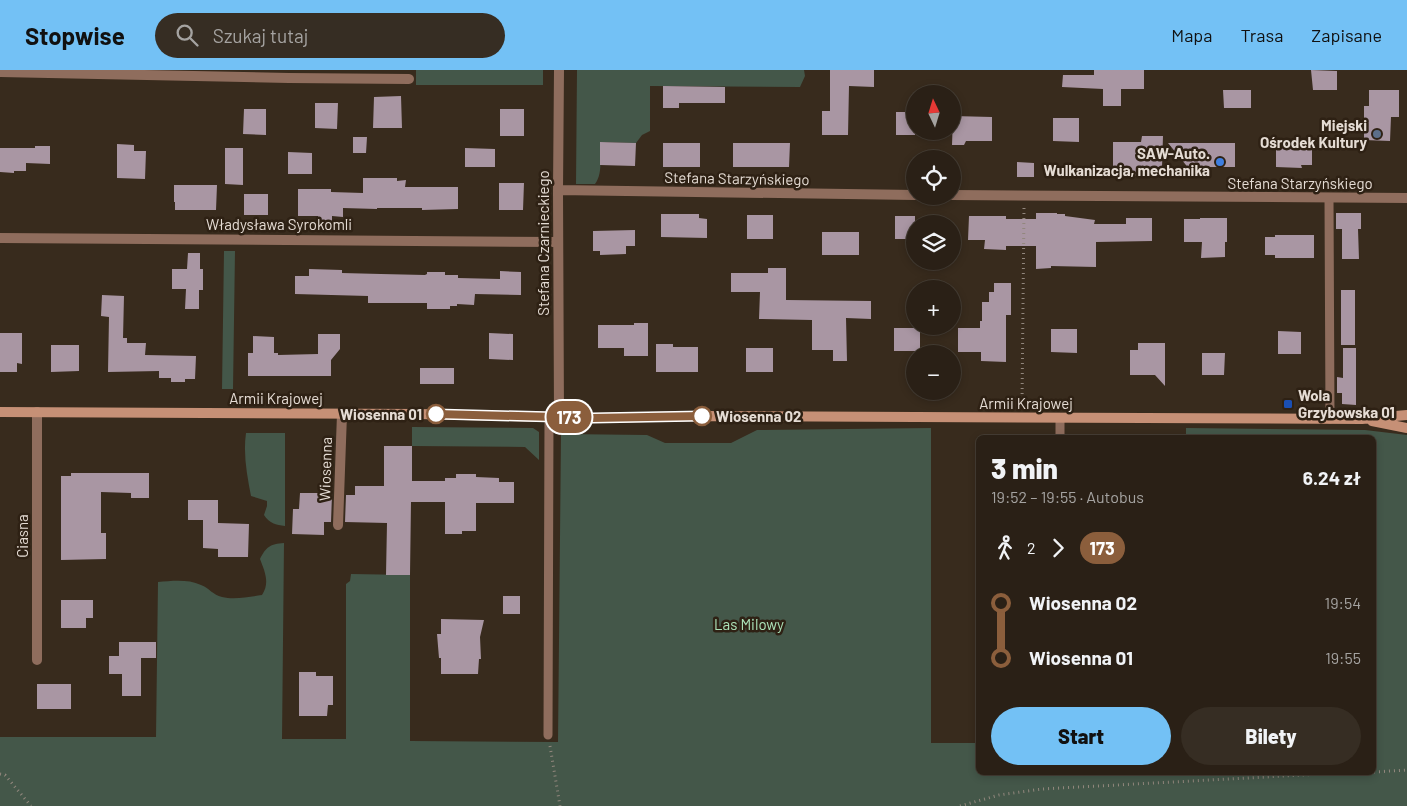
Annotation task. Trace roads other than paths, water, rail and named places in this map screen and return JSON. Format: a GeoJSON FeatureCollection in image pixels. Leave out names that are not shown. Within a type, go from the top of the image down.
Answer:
{"type":"FeatureCollection","features":[{"type":"Feature","properties":{"kind":"street","name":"Stefana Czarnieckiego"},"geometry":{"type":"LineString","coordinates":[[554,416],[559,70]]}},
{"type":"Feature","properties":{"kind":"street"},"geometry":{"type":"LineString","coordinates":[[0,72],[289,74],[409,78]]}},
{"type":"Feature","properties":{"kind":"street","name":"Stefana Starzyńskiego"},"geometry":{"type":"LineString","coordinates":[[558,190],[906,195]]}},
{"type":"Feature","properties":{"kind":"street","name":"Stefana Starzyńskiego"},"geometry":{"type":"LineString","coordinates":[[961,195],[1407,198]]}},
{"type":"Feature","properties":{"kind":"street","name":"Władysława Syrokomli"},"geometry":{"type":"LineString","coordinates":[[0,238],[558,242]]}},
{"type":"Feature","properties":{"kind":"street","name":"Armii Krajowej"},"geometry":{"type":"LineString","coordinates":[[0,412],[417,414],[593,418],[702,416],[1362,419],[1407,416]]}},
{"type":"Feature","properties":{"kind":"street","name":"Ciasna"},"geometry":{"type":"LineString","coordinates":[[37,412],[37,660]]}},
{"type":"Feature","properties":{"kind":"street","name":"Wiosenna"},"geometry":{"type":"LineString","coordinates":[[338,525],[342,414]]}},
{"type":"Feature","properties":{"kind":"street","name":"Armii Krajowej"},"geometry":{"type":"LineString","coordinates":[[1362,419],[1407,428]]}},
{"type":"Feature","properties":{"kind":"lane"},"geometry":{"type":"LineString","coordinates":[[1329,198],[1330,419]]}},
{"type":"Feature","properties":{"kind":"lane"},"geometry":{"type":"LineString","coordinates":[[548,735],[554,416]]}},
{"type":"Feature","properties":{"kind":"lane"},"geometry":{"type":"LineString","coordinates":[[1060,418],[1060,435]]}},
{"type":"Feature","properties":{"kind":"place","name":"Miejski Ośrodek Kultury"},"geometry":{"type":"Point","coordinates":[1377,134]}},
{"type":"Feature","properties":{"kind":"place","name":"SAW-Auto. Wulkanizacja, mechanika"},"geometry":{"type":"Point","coordinates":[1220,162]}},
{"type":"Feature","properties":{"kind":"place","name":"Wola Grzybowska 01"},"geometry":{"type":"Point","coordinates":[1288,404]}},
{"type":"Feature","properties":{"kind":"place","name":"Wiosenna 01"},"geometry":{"type":"Point","coordinates":[436,414]}},
{"type":"Feature","properties":{"kind":"place","name":"Wiosenna 02"},"geometry":{"type":"Point","coordinates":[702,416]}},
{"type":"Feature","properties":{"kind":"park label","name":"Las Milowy"},"geometry":{"type":"Point","coordinates":[749,624]}}]}
